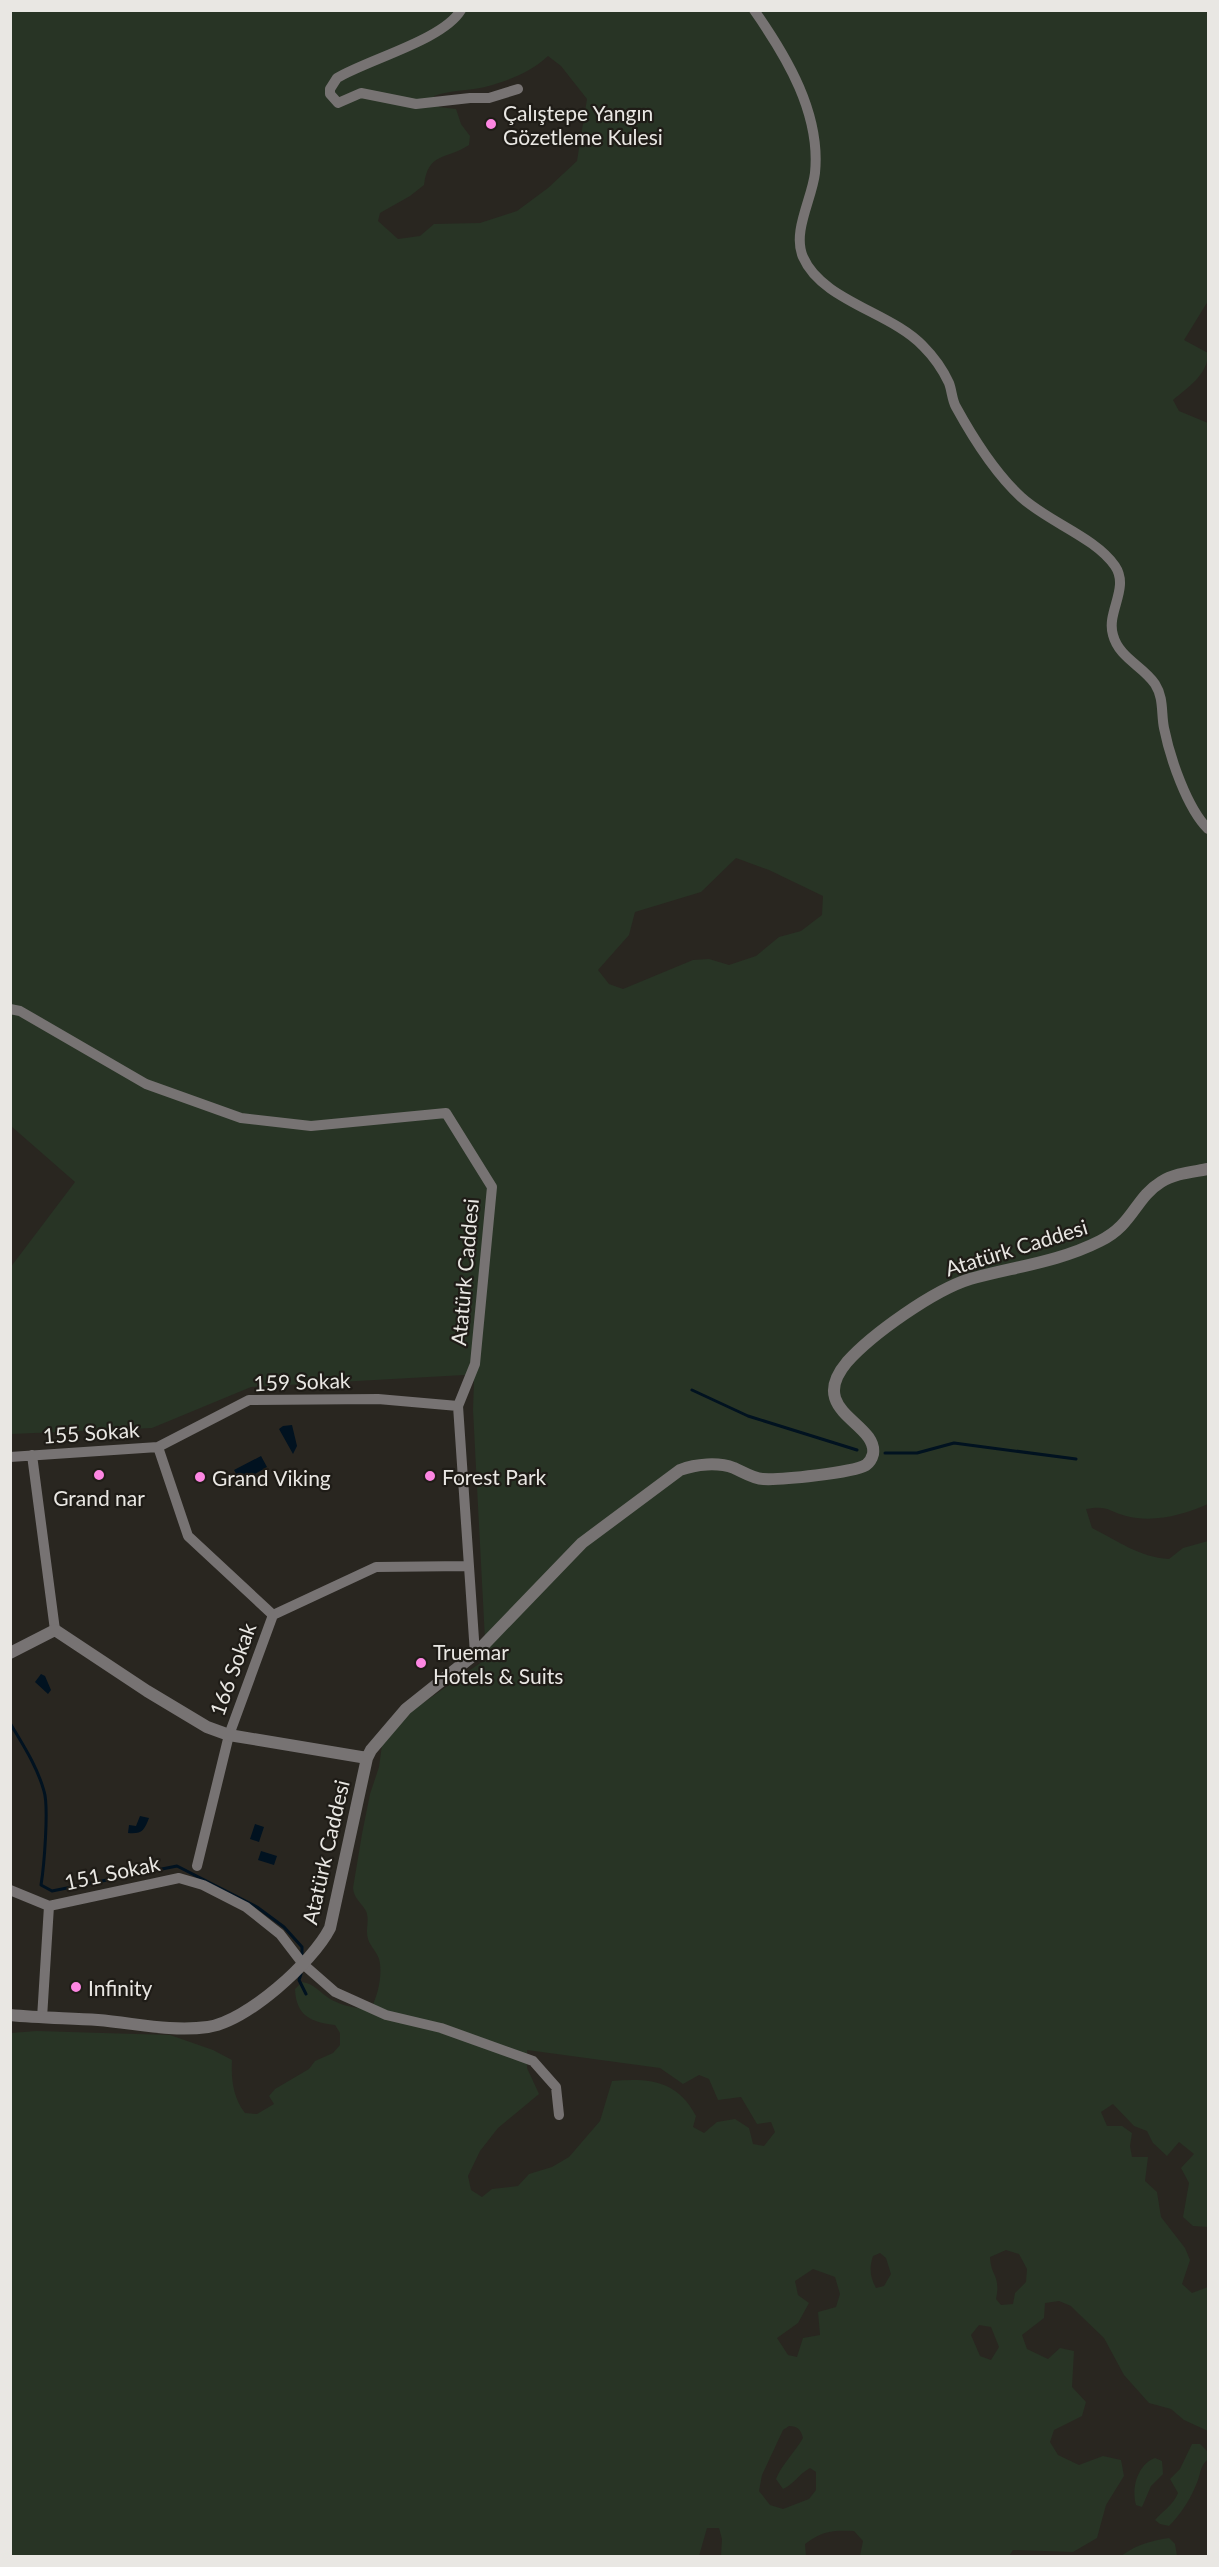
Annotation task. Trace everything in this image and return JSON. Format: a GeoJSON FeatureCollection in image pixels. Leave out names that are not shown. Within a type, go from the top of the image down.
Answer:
{"type":"FeatureCollection","features":[{"type":"Feature","properties":{"kind":"street"},"geometry":{"type":"LineString","coordinates":[[461,10],[452,23],[337,78],[330,89],[330,94],[338,103],[361,93],[416,104],[489,98],[518,89]]}},
{"type":"Feature","properties":{"kind":"street"},"geometry":{"type":"LineString","coordinates":[[754,10],[776,41],[793,72],[806,106],[812,133],[815,172],[801,228],[801,254],[811,274],[908,333],[924,346],[950,385],[954,404],[975,439],[1004,478],[1021,497],[1097,548],[1115,567],[1121,582],[1112,633],[1119,648],[1154,682],[1162,699],[1164,728],[1173,760],[1190,804],[1209,829]]}},
{"type":"Feature","properties":{"kind":"street","name":"Atatürk Caddesi"},"geometry":{"type":"LineString","coordinates":[[10,1009],[20,1011],[146,1084],[241,1119],[311,1126],[446,1113],[492,1187],[475,1364],[458,1406],[475,1654]]}},
{"type":"Feature","properties":{"kind":"street","name":"Atatürk Caddesi"},"geometry":{"type":"LineString","coordinates":[[10,2015],[99,2020],[168,2029],[210,2027],[235,2018],[277,1989],[321,1946],[330,1928],[367,1758],[406,1709],[475,1654],[582,1543],[680,1470],[695,1465],[730,1467],[762,1480],[844,1472],[866,1465],[873,1455],[873,1445],[864,1432],[841,1411],[834,1391],[840,1373],[857,1351],[933,1294],[969,1280],[1069,1255],[1101,1241],[1118,1231],[1132,1217],[1150,1191],[1161,1181],[1176,1175],[1209,1169]]}},
{"type":"Feature","properties":{"kind":"street","name":"159 Sokak"},"geometry":{"type":"LineString","coordinates":[[158,1447],[249,1400],[378,1399],[458,1406]]}},
{"type":"Feature","properties":{"kind":"street","name":"155 Sokak"},"geometry":{"type":"LineString","coordinates":[[32,1455],[158,1447],[188,1536],[273,1614]]}},
{"type":"Feature","properties":{"kind":"street"},"geometry":{"type":"LineString","coordinates":[[10,1457],[32,1455],[55,1630],[184,1715],[229,1735],[367,1758]]}},
{"type":"Feature","properties":{"kind":"street","name":"166 Sokak"},"geometry":{"type":"LineString","coordinates":[[197,1866],[229,1735],[273,1614],[376,1567],[468,1566]]}},
{"type":"Feature","properties":{"kind":"street"},"geometry":{"type":"LineString","coordinates":[[10,1653],[55,1630]]}},
{"type":"Feature","properties":{"kind":"street","name":"151 Sokak"},"geometry":{"type":"LineString","coordinates":[[10,1890],[49,1906],[179,1878],[203,1884],[246,1907],[280,1934],[303,1964],[335,1992],[386,2015],[441,2028],[533,2061],[556,2087],[559,2115]]}},
{"type":"Feature","properties":{"kind":"street"},"geometry":{"type":"LineString","coordinates":[[42,2018],[49,1906]]}},
{"type":"Feature","properties":{"kind":"green space"},"geometry":{"type":"Polygon","coordinates":[[[11,11],[1208,11],[1208,301],[1184,340],[1208,353],[1205,368],[1201,374],[1173,400],[1179,411],[1208,423],[1208,1504],[1189,1512],[1147,1519],[1126,1516],[1104,1508],[1086,1509],[1092,1528],[1129,1548],[1158,1558],[1169,1559],[1183,1548],[1208,1541],[1208,2227],[1193,2226],[1183,2217],[1189,2183],[1181,2168],[1194,2154],[1179,2142],[1167,2156],[1153,2143],[1147,2131],[1134,2126],[1113,2104],[1101,2112],[1107,2126],[1122,2126],[1132,2133],[1130,2146],[1132,2157],[1148,2157],[1145,2181],[1157,2192],[1161,2217],[1185,2248],[1190,2260],[1182,2284],[1192,2293],[1208,2287],[1208,2431],[1184,2420],[1171,2409],[1149,2403],[1124,2375],[1104,2338],[1071,2306],[1059,2301],[1045,2303],[1044,2318],[1022,2335],[1027,2349],[1048,2359],[1060,2348],[1074,2351],[1072,2387],[1086,2402],[1082,2416],[1054,2430],[1050,2442],[1058,2455],[1079,2465],[1103,2456],[1121,2460],[1124,2476],[1106,2505],[1097,2538],[1073,2552],[1013,2550],[1009,2556],[860,2556],[863,2541],[854,2531],[833,2531],[817,2536],[805,2544],[806,2556],[721,2556],[722,2539],[719,2528],[707,2528],[699,2556],[11,2556],[11,2033],[37,2031],[170,2035],[213,2050],[232,2060],[234,2088],[245,2113],[257,2114],[274,2104],[269,2096],[275,2089],[309,2069],[315,2061],[333,2053],[340,2045],[340,2033],[335,2025],[319,2022],[306,2016],[298,2006],[295,1989],[302,1982],[306,1983],[314,1986],[334,2001],[361,2008],[371,2008],[376,1997],[380,1977],[379,1959],[368,1939],[366,1911],[356,1898],[353,1888],[370,1794],[379,1767],[382,1745],[413,1710],[486,1659],[473,1410],[474,1381],[464,1375],[251,1387],[152,1428],[11,1434],[10,1268],[75,1182],[11,1126],[11,11]],[[548,56],[534,67],[511,79],[485,87],[434,96],[439,107],[456,109],[461,124],[470,136],[469,145],[439,158],[429,167],[424,185],[380,213],[378,221],[398,239],[420,236],[434,224],[480,223],[517,211],[548,188],[577,161],[587,99],[561,66],[548,56]],[[736,858],[701,892],[635,912],[629,935],[598,970],[609,984],[623,989],[693,960],[709,959],[729,965],[756,956],[779,937],[801,931],[822,915],[823,896],[769,870],[736,858]],[[527,2050],[527,2068],[539,2094],[498,2128],[480,2151],[468,2176],[471,2190],[482,2197],[492,2189],[518,2186],[529,2174],[552,2167],[569,2157],[600,2121],[612,2081],[650,2081],[671,2088],[680,2095],[696,2116],[693,2127],[704,2133],[717,2122],[735,2119],[749,2128],[753,2144],[764,2146],[775,2132],[771,2122],[757,2124],[741,2097],[718,2100],[709,2079],[699,2075],[683,2084],[660,2068],[527,2050]],[[1006,2250],[990,2257],[997,2280],[996,2299],[1001,2305],[1013,2304],[1015,2293],[1026,2282],[1027,2269],[1019,2254],[1006,2250]],[[880,2253],[873,2256],[871,2268],[876,2288],[884,2286],[891,2274],[886,2258],[880,2253]],[[813,2269],[795,2281],[798,2295],[809,2303],[798,2323],[777,2338],[788,2355],[797,2357],[803,2338],[820,2335],[818,2312],[836,2307],[840,2294],[835,2277],[813,2269]],[[979,2325],[971,2335],[980,2356],[991,2360],[999,2347],[991,2327],[979,2325]],[[789,2426],[783,2430],[762,2475],[759,2491],[770,2505],[783,2509],[809,2499],[816,2490],[816,2472],[810,2468],[783,2489],[776,2479],[803,2438],[799,2429],[789,2426]]]}},
{"type":"Feature","properties":{"kind":"green space"},"geometry":{"type":"Polygon","coordinates":[[[1192,2444],[1200,2444],[1208,2452],[1208,2459],[1203,2465],[1194,2491],[1181,2512],[1169,2526],[1160,2524],[1155,2520],[1171,2504],[1178,2493],[1170,2479],[1180,2469],[1192,2444]]]}},
{"type":"Feature","properties":{"kind":"green space"},"geometry":{"type":"Polygon","coordinates":[[[1155,2458],[1162,2461],[1163,2474],[1151,2486],[1142,2507],[1136,2505],[1134,2491],[1137,2477],[1144,2465],[1155,2458]]]}},
{"type":"Feature","properties":{"kind":"green space"},"geometry":{"type":"Polygon","coordinates":[[[1169,2538],[1175,2544],[1177,2556],[1121,2556],[1144,2544],[1169,2538]]]}},
{"type":"Feature","properties":{"kind":"water"},"geometry":{"type":"Polygon","coordinates":[[[292,1425],[297,1446],[293,1454],[279,1429],[292,1425]]]}},
{"type":"Feature","properties":{"kind":"water"},"geometry":{"type":"Polygon","coordinates":[[[261,1456],[267,1467],[241,1482],[234,1470],[261,1456]]]}},
{"type":"Feature","properties":{"kind":"water"},"geometry":{"type":"Polygon","coordinates":[[[41,1674],[45,1676],[51,1690],[48,1694],[35,1682],[41,1674]]]}},
{"type":"Feature","properties":{"kind":"water"},"geometry":{"type":"Polygon","coordinates":[[[140,1816],[149,1818],[144,1829],[136,1833],[128,1833],[129,1825],[136,1826],[140,1816]]]}},
{"type":"Feature","properties":{"kind":"water"},"geometry":{"type":"Polygon","coordinates":[[[255,1824],[264,1827],[259,1842],[250,1839],[255,1824]]]}},
{"type":"Feature","properties":{"kind":"water"},"geometry":{"type":"Polygon","coordinates":[[[261,1851],[277,1856],[274,1865],[258,1860],[261,1851]]]}},
{"type":"Feature","properties":{"kind":"waterway"},"geometry":{"type":"LineString","coordinates":[[692,1390],[748,1416],[857,1450]]}},
{"type":"Feature","properties":{"kind":"waterway"},"geometry":{"type":"LineString","coordinates":[[885,1453],[917,1453],[954,1443],[1076,1459]]}},
{"type":"Feature","properties":{"kind":"waterway"},"geometry":{"type":"LineString","coordinates":[[10,1723],[34,1764],[44,1791],[46,1823],[41,1885],[52,1891],[177,1866],[257,1907],[284,1927],[302,1947],[302,1958]]}},
{"type":"Feature","properties":{"kind":"waterway"},"geometry":{"type":"LineString","coordinates":[[301,1974],[299,1980],[306,1994]]}},
{"type":"Feature","properties":{"kind":"place","name":"Çalıştepe Yangın Gözetleme Kulesi"},"geometry":{"type":"Point","coordinates":[491,124]}},
{"type":"Feature","properties":{"kind":"place","name":"Grand nar"},"geometry":{"type":"Point","coordinates":[99,1475]}},
{"type":"Feature","properties":{"kind":"place","name":"Forest Park"},"geometry":{"type":"Point","coordinates":[430,1476]}},
{"type":"Feature","properties":{"kind":"place","name":"Grand Viking"},"geometry":{"type":"Point","coordinates":[200,1477]}},
{"type":"Feature","properties":{"kind":"place","name":"Truemar Hotels & Suits"},"geometry":{"type":"Point","coordinates":[421,1663]}},
{"type":"Feature","properties":{"kind":"place","name":"Infinity"},"geometry":{"type":"Point","coordinates":[76,1987]}}]}
